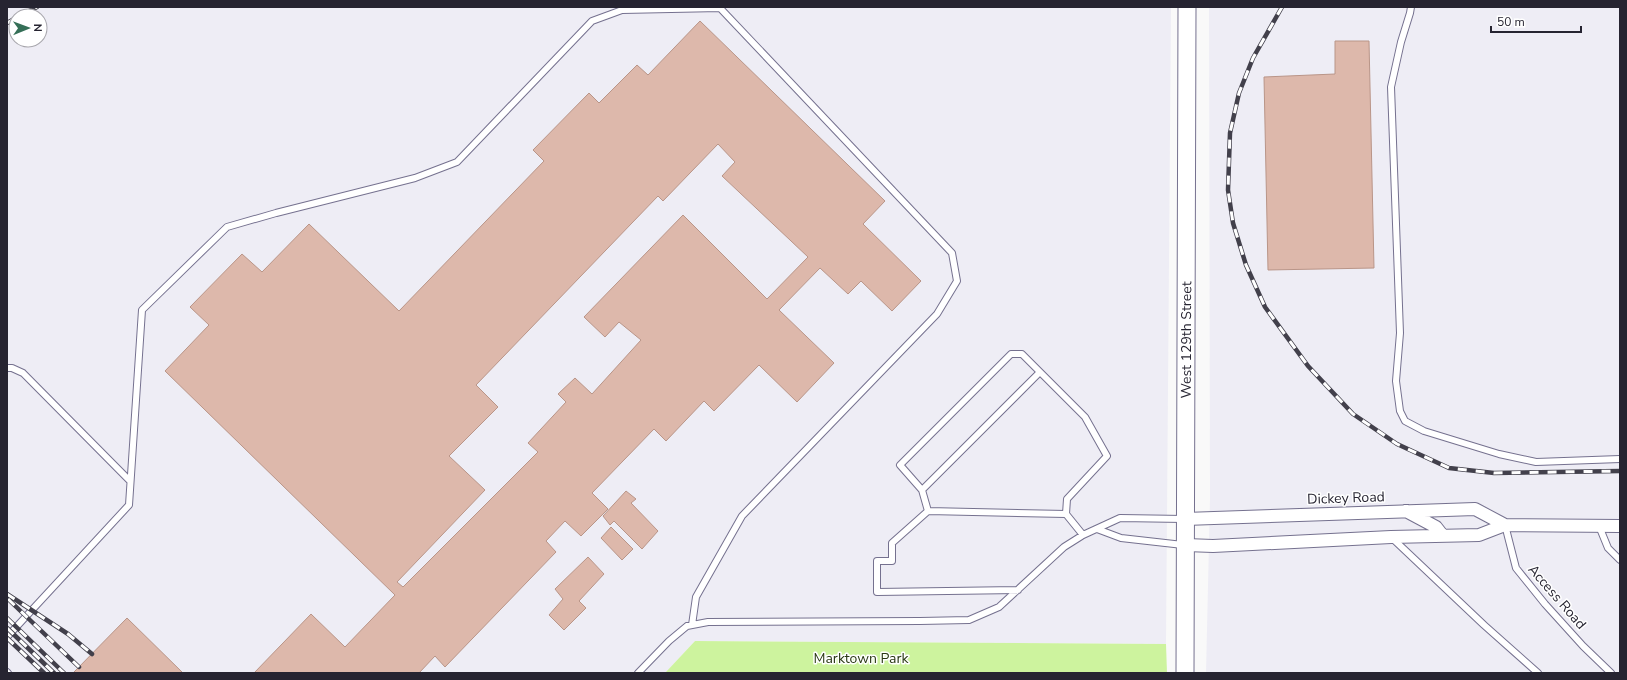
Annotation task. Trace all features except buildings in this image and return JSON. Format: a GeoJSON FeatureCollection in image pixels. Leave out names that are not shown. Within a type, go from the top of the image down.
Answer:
{"type":"FeatureCollection","features":[{"type":"Feature","properties":{"kind":"main road","name":"West 129th Street"},"geometry":{"type":"LineString","coordinates":[[1185,673],[1187,7]]}},
{"type":"Feature","properties":{"kind":"street","name":"Dickey Road"},"geometry":{"type":"LineString","coordinates":[[1185,519],[1474,509],[1505,525]]}},
{"type":"Feature","properties":{"kind":"street"},"geometry":{"type":"LineString","coordinates":[[1405,511],[1436,527],[1443,536]]}},
{"type":"Feature","properties":{"kind":"street","name":"Dickey Road"},"geometry":{"type":"LineString","coordinates":[[1186,545],[1212,546],[1391,537],[1479,535],[1505,525],[1620,526]]}},
{"type":"Feature","properties":{"kind":"lane"},"geometry":{"type":"LineString","coordinates":[[1411,7],[1401,42],[1391,87],[1400,333],[1396,381],[1400,411],[1405,421],[1424,431],[1499,454],[1536,462],[1620,459]]}},
{"type":"Feature","properties":{"kind":"lane"},"geometry":{"type":"LineString","coordinates":[[7,637],[129,505],[142,310],[227,227],[275,213],[415,178],[457,162],[592,21],[622,10],[720,8],[952,253],[957,281],[937,314],[742,516],[696,597],[692,625]]}},
{"type":"Feature","properties":{"kind":"lane"},"geometry":{"type":"LineString","coordinates":[[928,511],[922,490],[900,465],[1011,354],[1022,354],[1084,417],[1107,456],[1067,499],[1066,514],[1083,535]]}},
{"type":"Feature","properties":{"kind":"lane"},"geometry":{"type":"LineString","coordinates":[[7,368],[12,368],[23,373],[130,482]]}},
{"type":"Feature","properties":{"kind":"lane"},"geometry":{"type":"LineString","coordinates":[[922,490],[1040,372]]}},
{"type":"Feature","properties":{"kind":"lane"},"geometry":{"type":"LineString","coordinates":[[1018,590],[877,592],[877,561],[892,561],[892,543],[928,511],[1066,514]]}},
{"type":"Feature","properties":{"kind":"lane"},"geometry":{"type":"LineString","coordinates":[[638,673],[669,641],[687,626],[708,622],[920,622],[969,620],[999,607],[1064,547],[1083,535],[1120,518],[1185,519]]}},
{"type":"Feature","properties":{"kind":"lane","name":"Access Road"},"geometry":{"type":"LineString","coordinates":[[1505,525],[1516,568],[1544,604],[1583,646],[1611,673]]}},
{"type":"Feature","properties":{"kind":"lane"},"geometry":{"type":"LineString","coordinates":[[1599,526],[1608,548],[1620,560]]}},
{"type":"Feature","properties":{"kind":"lane"},"geometry":{"type":"LineString","coordinates":[[1097,529],[1121,538],[1186,545]]}},
{"type":"Feature","properties":{"kind":"lane"},"geometry":{"type":"LineString","coordinates":[[1391,537],[1484,625],[1538,673]]}},
{"type":"Feature","properties":{"kind":"shaded area"},"geometry":{"type":"Polygon","coordinates":[[[7,7],[1171,7],[1166,644],[695,641],[665,673],[7,673],[7,7]]]}},
{"type":"Feature","properties":{"kind":"shaded area"},"geometry":{"type":"Polygon","coordinates":[[[1209,7],[1620,7],[1620,673],[1206,673],[1210,499],[1209,7]]]}},
{"type":"Feature","properties":{"kind":"green space","name":"Marktown Park"},"geometry":{"type":"Polygon","coordinates":[[[695,641],[1166,644],[1167,673],[665,673],[695,641]]]}},
{"type":"Feature","properties":{"kind":"railway"},"geometry":{"type":"LineString","coordinates":[[1282,7],[1253,58],[1239,93],[1230,133],[1228,190],[1233,223],[1246,265],[1265,307],[1308,366],[1353,414],[1397,444],[1449,468],[1494,473],[1620,471]]}},
{"type":"Feature","properties":{"kind":"railway"},"geometry":{"type":"LineString","coordinates":[[7,594],[68,634],[92,654]]}},
{"type":"Feature","properties":{"kind":"railway"},"geometry":{"type":"LineString","coordinates":[[8,599],[79,667]]}},
{"type":"Feature","properties":{"kind":"railway"},"geometry":{"type":"LineString","coordinates":[[7,618],[64,673]]}},
{"type":"Feature","properties":{"kind":"railway"},"geometry":{"type":"LineString","coordinates":[[7,628],[54,673]]}},
{"type":"Feature","properties":{"kind":"railway"},"geometry":{"type":"LineString","coordinates":[[7,638],[44,673]]}}]}
